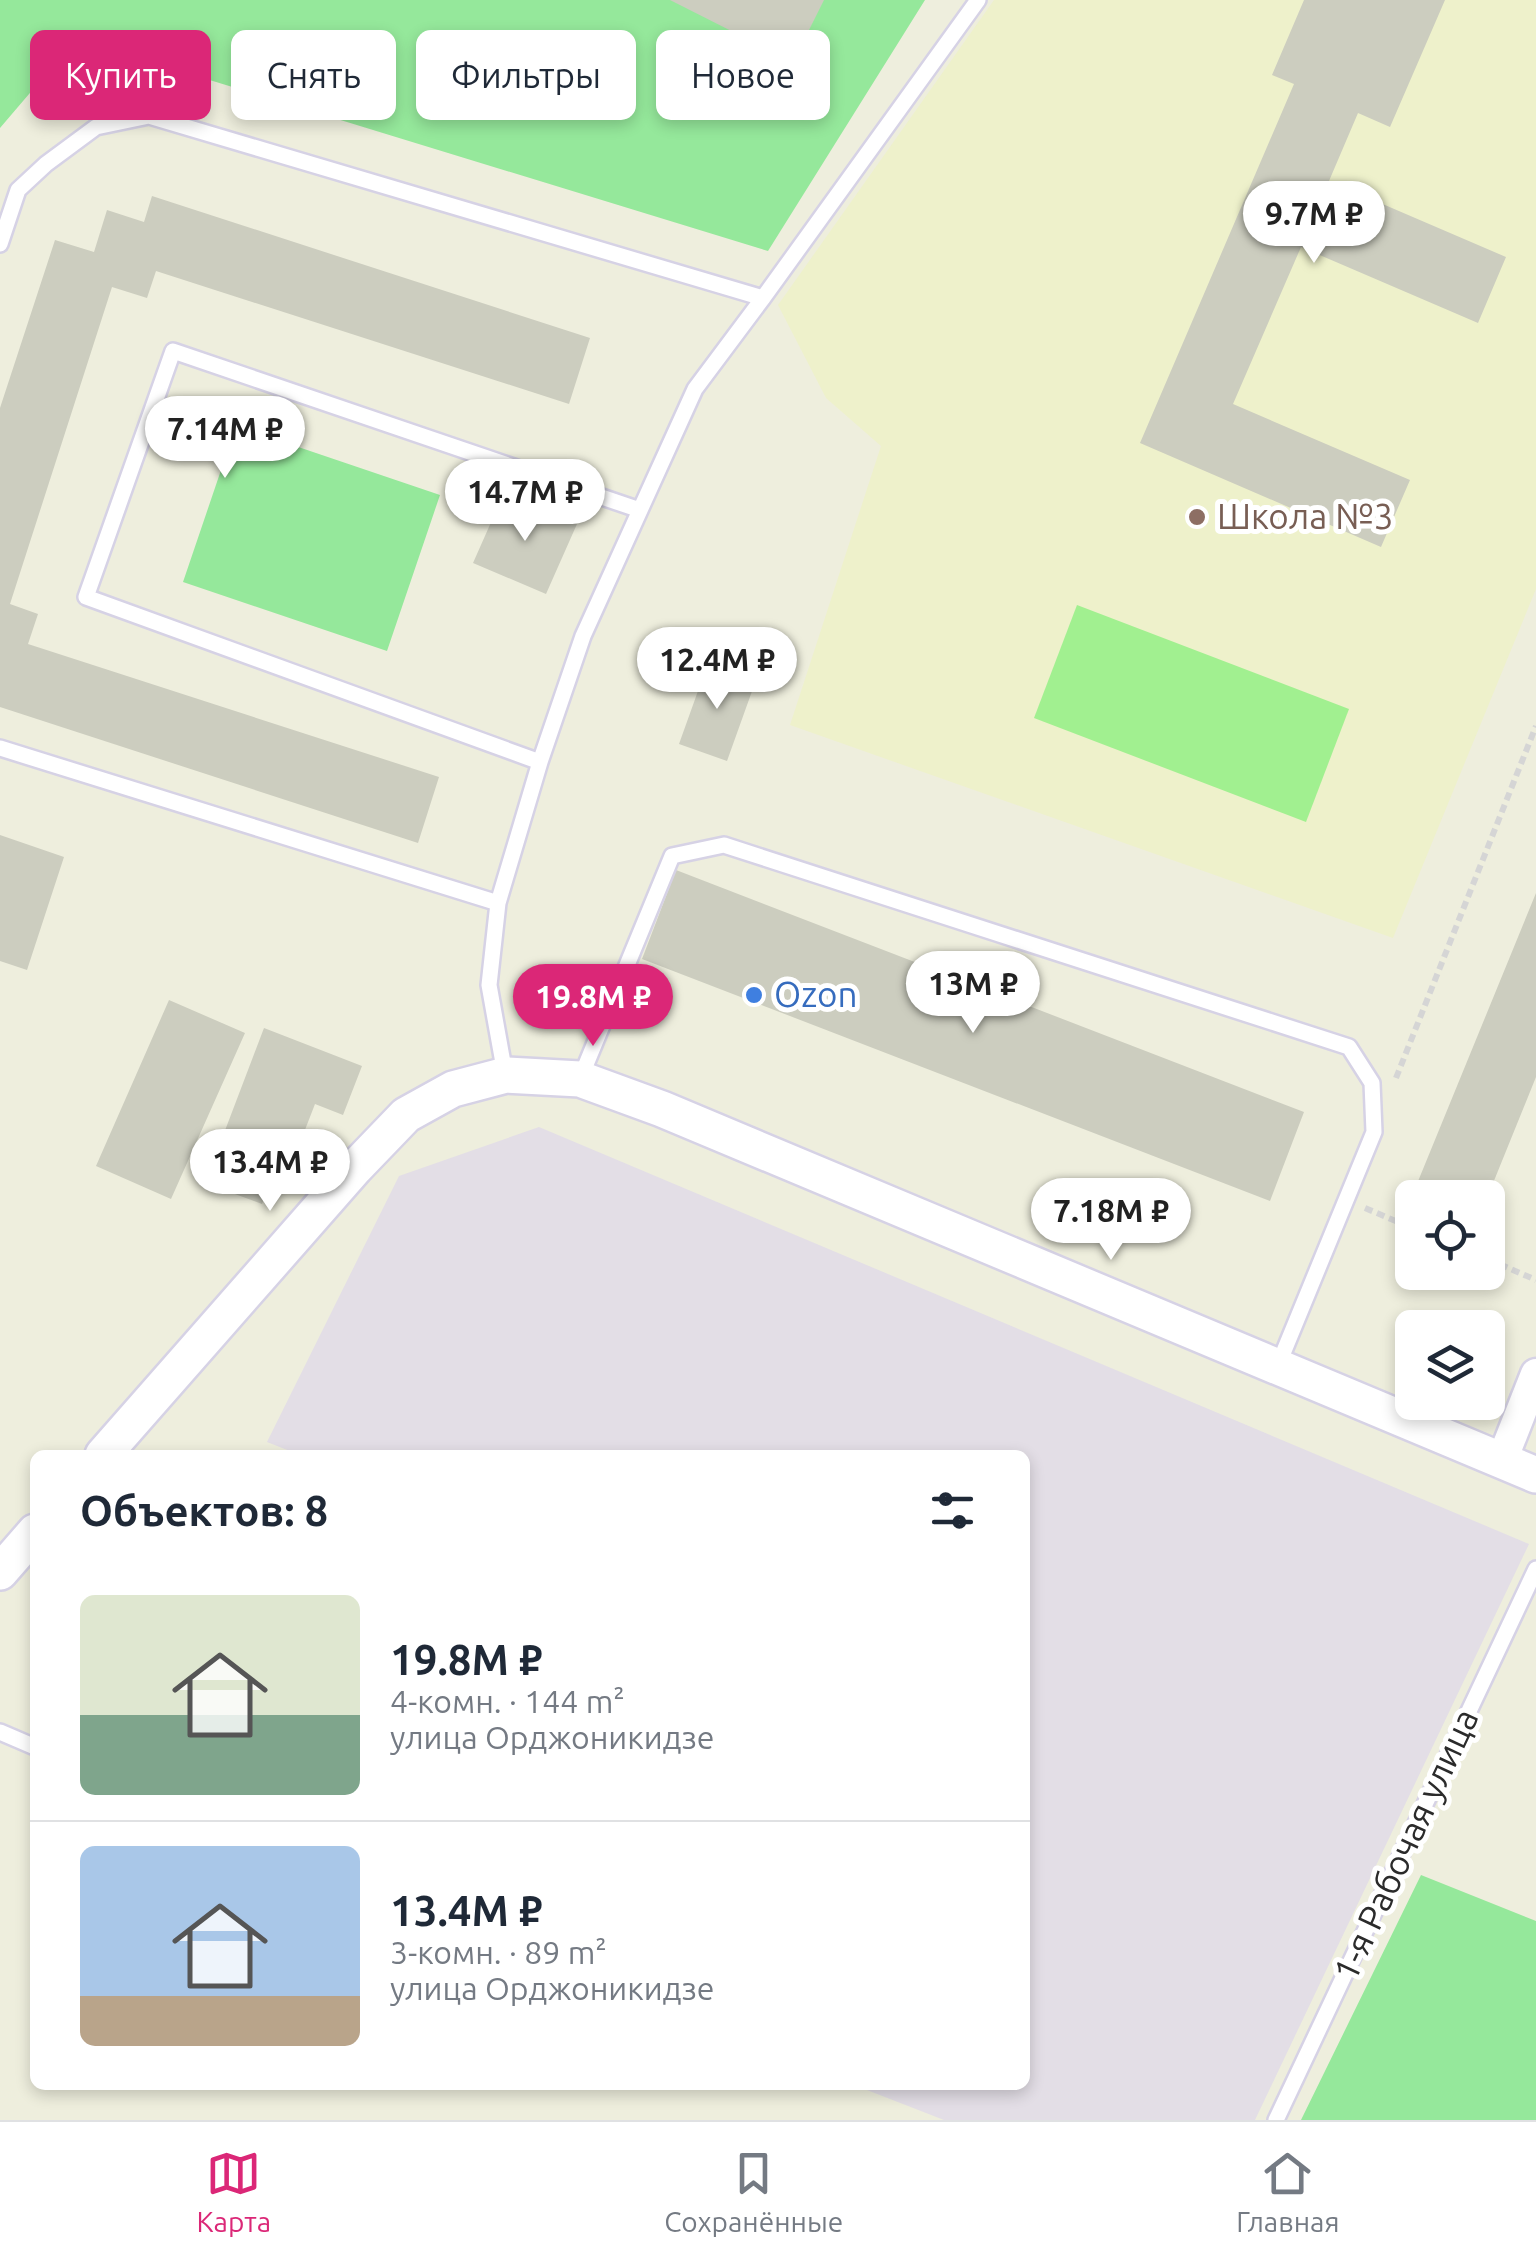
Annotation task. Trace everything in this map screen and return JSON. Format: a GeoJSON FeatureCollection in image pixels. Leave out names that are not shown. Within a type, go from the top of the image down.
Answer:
{"type":"FeatureCollection","features":[{"type":"Feature","properties":{"kind":"street"},"geometry":{"type":"LineString","coordinates":[[107,1450],[354,1168],[406,1115],[453,1089],[506,1075],[580,1079],[662,1110],[1536,1475]]}},
{"type":"Feature","properties":{"kind":"street"},"geometry":{"type":"LineString","coordinates":[[1502,1460],[1536,1374]]}},
{"type":"Feature","properties":{"kind":"street"},"geometry":{"type":"LineString","coordinates":[[0,1572],[30,1538]]}},
{"type":"Feature","properties":{"kind":"lane"},"geometry":{"type":"LineString","coordinates":[[506,1075],[489,985],[498,903],[583,636],[695,389],[978,0]]}},
{"type":"Feature","properties":{"kind":"lane"},"geometry":{"type":"LineString","coordinates":[[0,244],[18,190],[46,164],[96,128],[150,116],[763,298]]}},
{"type":"Feature","properties":{"kind":"lane"},"geometry":{"type":"LineString","coordinates":[[540,762],[86,597],[174,351],[640,510]]}},
{"type":"Feature","properties":{"kind":"lane"},"geometry":{"type":"LineString","coordinates":[[0,748],[498,903]]}},
{"type":"Feature","properties":{"kind":"lane"},"geometry":{"type":"LineString","coordinates":[[580,1079],[672,856],[724,845],[1349,1048],[1372,1083],[1374,1132],[1277,1368]]}},
{"type":"Feature","properties":{"kind":"lane","name":"1-я Рабочая улица"},"geometry":{"type":"LineString","coordinates":[[1276,2120],[1536,1570]]}},
{"type":"Feature","properties":{"kind":"lane"},"geometry":{"type":"LineString","coordinates":[[0,1732],[30,1745]]}},
{"type":"Feature","properties":{"kind":"path"},"geometry":{"type":"LineString","coordinates":[[1374,1132],[1536,726]]}},
{"type":"Feature","properties":{"kind":"path"},"geometry":{"type":"LineString","coordinates":[[1346,1200],[1395,1221]]}},
{"type":"Feature","properties":{"kind":"path"},"geometry":{"type":"LineString","coordinates":[[1505,1266],[1536,1280]]}},
{"type":"Feature","properties":{"kind":"shaded area","name":"Школа №3"},"geometry":{"type":"Polygon","coordinates":[[[994,0],[1536,0],[1536,589],[1393,938],[790,725],[881,446],[826,398],[778,305],[994,0]]]}},
{"type":"Feature","properties":{"kind":"shaded area"},"geometry":{"type":"Polygon","coordinates":[[[539,1127],[1529,1544],[1255,2120],[944,2120],[867,2090],[1030,2090],[1030,1450],[287,1450],[267,1442],[399,1176],[539,1127]]]}},
{"type":"Feature","properties":{"kind":"green space"},"geometry":{"type":"Polygon","coordinates":[[[0,0],[925,0],[768,251],[340,120],[396,120],[396,30],[231,30],[231,86],[211,80],[211,30],[30,30],[30,93],[0,128],[0,0]]]}},
{"type":"Feature","properties":{"kind":"green space"},"geometry":{"type":"Polygon","coordinates":[[[236,426],[440,495],[387,651],[183,582],[236,426]]]}},
{"type":"Feature","properties":{"kind":"green space"},"geometry":{"type":"Polygon","coordinates":[[[1077,605],[1349,709],[1306,822],[1034,718],[1077,605]]]}},
{"type":"Feature","properties":{"kind":"green space"},"geometry":{"type":"Polygon","coordinates":[[[1421,1875],[1536,1921],[1536,2120],[1301,2120],[1421,1875]]]}},
{"type":"Feature","properties":{"kind":"building"},"geometry":{"type":"Polygon","coordinates":[[[670,0],[824,0],[809,30],[730,30],[670,0]]]}},
{"type":"Feature","properties":{"kind":"building"},"geometry":{"type":"Polygon","coordinates":[[[1304,0],[1445,0],[1390,127],[1358,113],[1329,181],[1506,257],[1478,323],[1301,247],[1233,404],[1410,480],[1381,547],[1140,443],[1294,84],[1272,75],[1304,0]]]}},
{"type":"Feature","properties":{"kind":"building"},"geometry":{"type":"Polygon","coordinates":[[[152,196],[590,338],[569,404],[156,271],[147,298],[112,287],[10,604],[38,614],[28,644],[439,777],[418,843],[0,707],[0,408],[55,240],[94,252],[107,210],[144,222],[152,196]]]}},
{"type":"Feature","properties":{"kind":"building"},"geometry":{"type":"Polygon","coordinates":[[[504,493],[577,524],[546,594],[473,563],[504,493]]]}},
{"type":"Feature","properties":{"kind":"building"},"geometry":{"type":"Polygon","coordinates":[[[708,663],[756,680],[727,761],[679,744],[708,663]]]}},
{"type":"Feature","properties":{"kind":"building"},"geometry":{"type":"Polygon","coordinates":[[[0,835],[64,857],[27,970],[0,961],[0,835]]]}},
{"type":"Feature","properties":{"kind":"building"},"geometry":{"type":"Polygon","coordinates":[[[676,870],[1304,1112],[1270,1201],[642,959],[676,870]]]}},
{"type":"Feature","properties":{"kind":"building"},"geometry":{"type":"Polygon","coordinates":[[[1536,893],[1536,1077],[1494,1180],[1419,1180],[1536,893]]]}},
{"type":"Feature","properties":{"kind":"building"},"geometry":{"type":"Polygon","coordinates":[[[169,1000],[245,1033],[171,1199],[96,1166],[169,1000]]]}},
{"type":"Feature","properties":{"kind":"building"},"geometry":{"type":"Polygon","coordinates":[[[264,1028],[362,1066],[343,1115],[315,1104],[291,1166],[278,1161],[262,1204],[205,1183],[264,1028]]]}},
{"type":"Feature","properties":{"kind":"place","name":"Школа №3"},"geometry":{"type":"Point","coordinates":[1197,517]}},
{"type":"Feature","properties":{"kind":"place","name":"Ozon"},"geometry":{"type":"Point","coordinates":[754,995]}}]}
